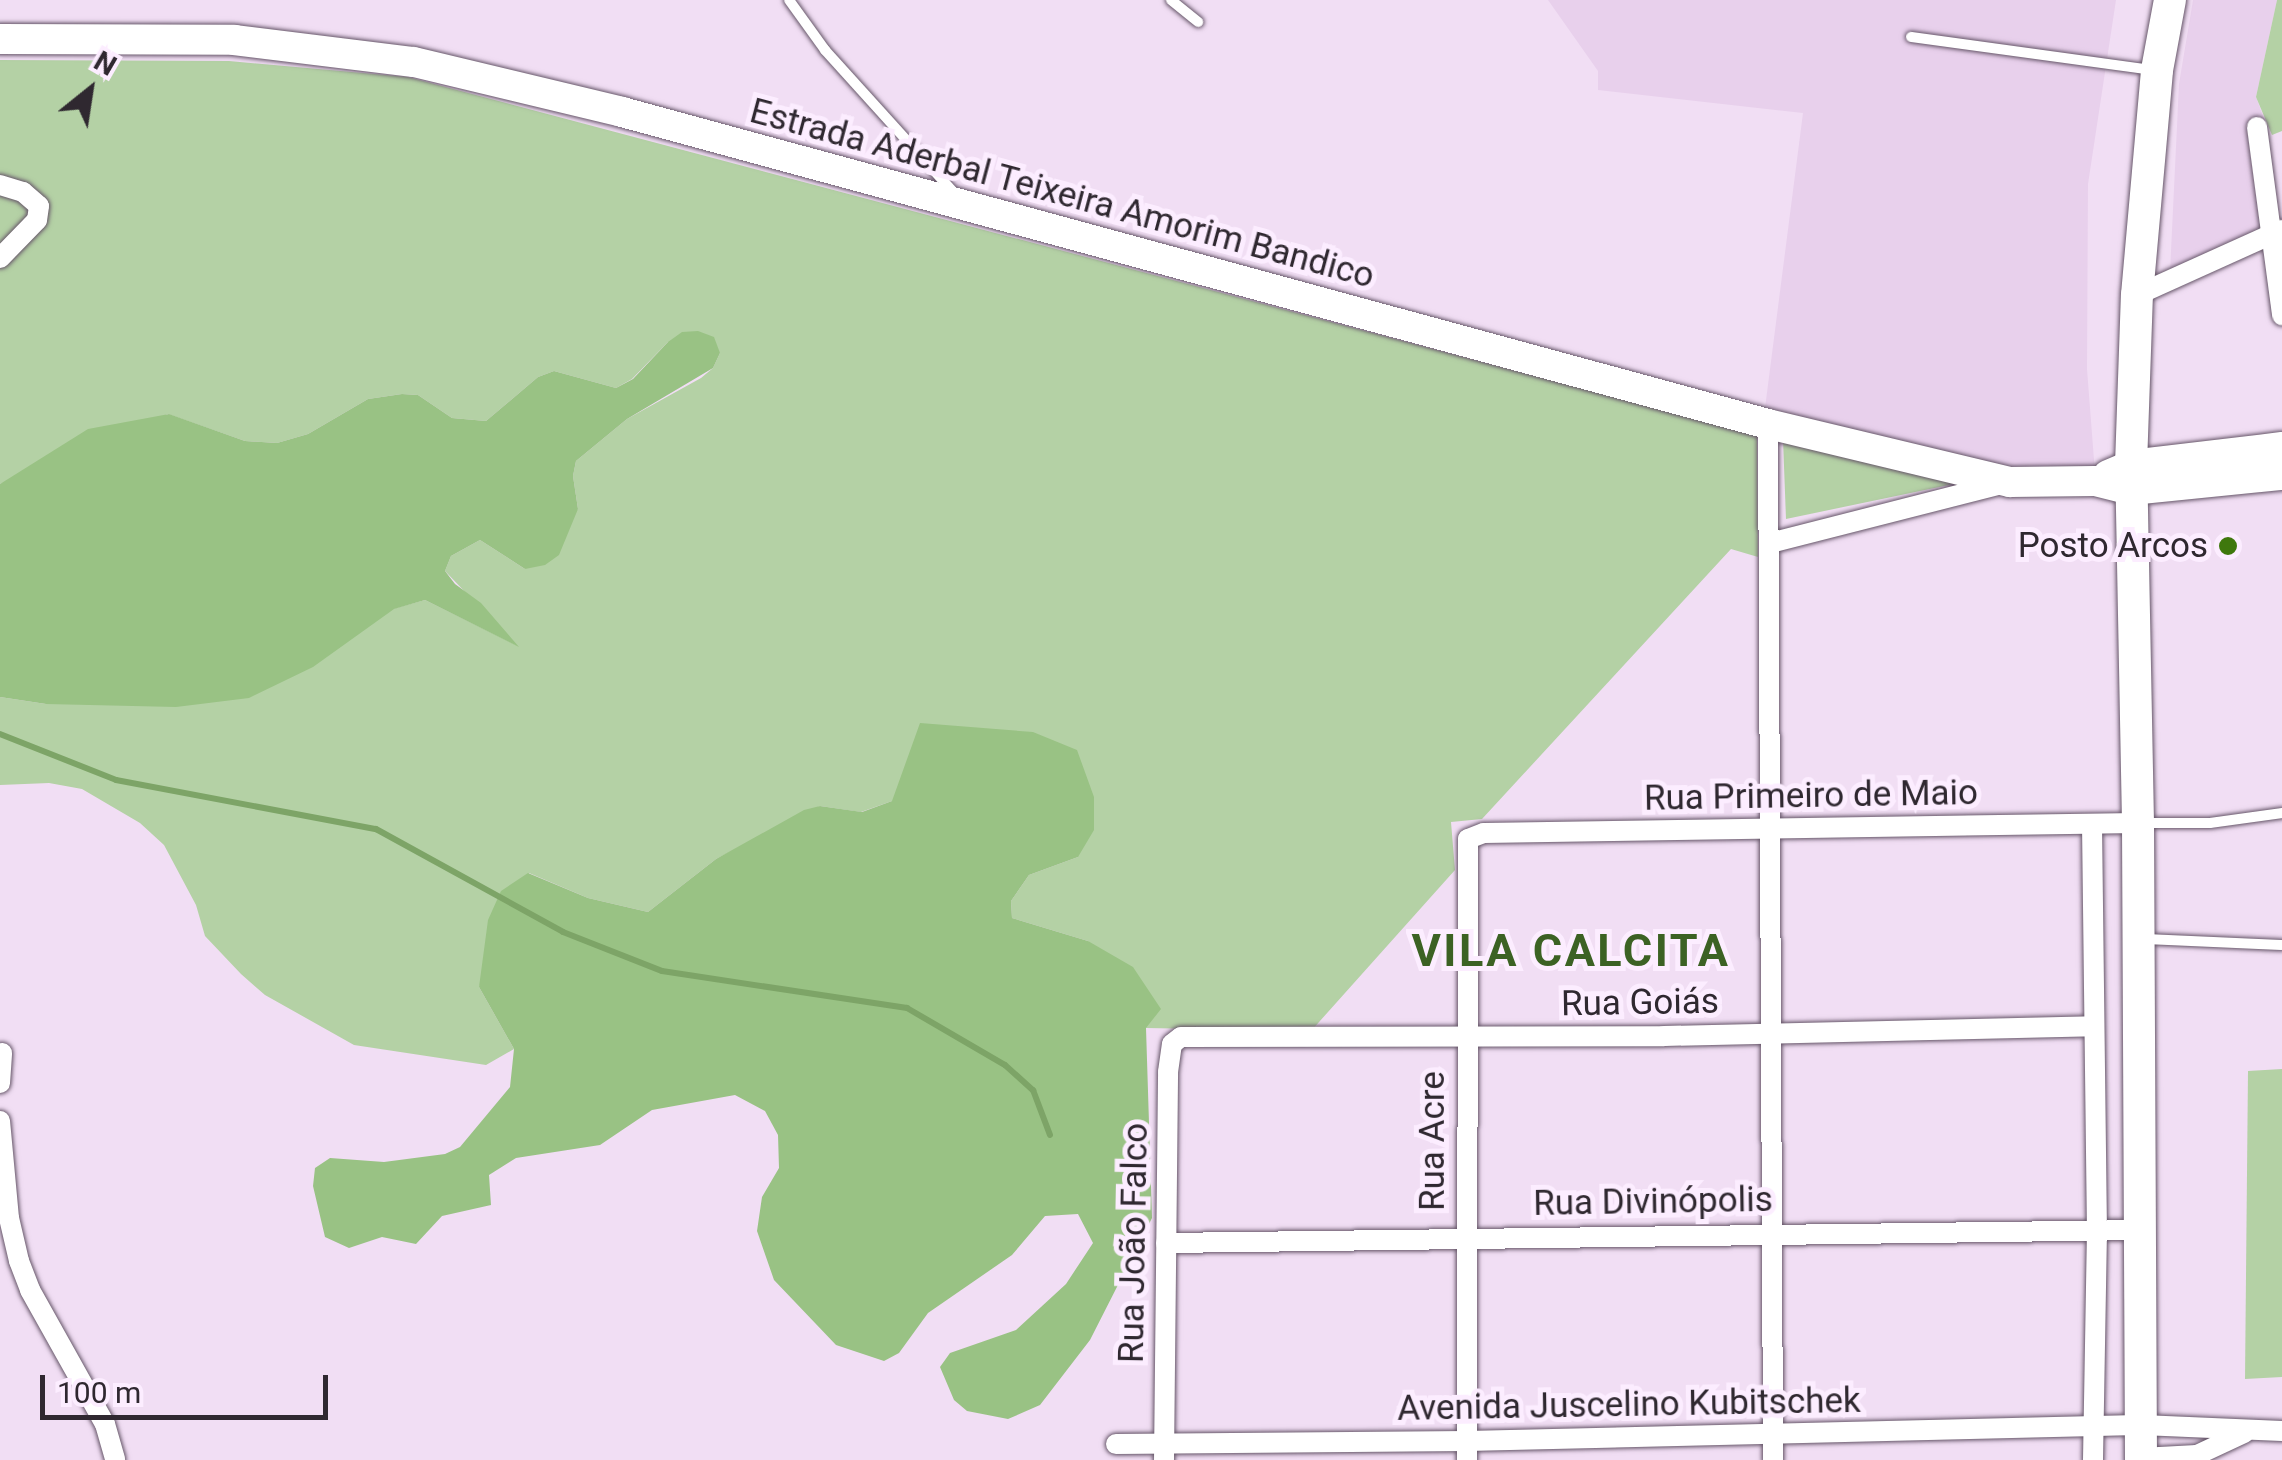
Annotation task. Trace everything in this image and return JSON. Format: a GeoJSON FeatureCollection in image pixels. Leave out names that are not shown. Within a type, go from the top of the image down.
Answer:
{"type":"FeatureCollection","features":[{"type":"Feature","properties":{"kind":"main road"},"geometry":{"type":"LineString","coordinates":[[2141,1448],[2138,823],[2131,478],[2137,295],[2158,70],[2170,0]]}},
{"type":"Feature","properties":{"kind":"main road","name":"Estrada Aderbal Teixeira Amorim Bandico"},"geometry":{"type":"LineString","coordinates":[[0,39],[234,40],[414,62],[622,112],[1768,424],[2010,482],[2131,478]]}},
{"type":"Feature","properties":{"kind":"main road"},"geometry":{"type":"LineString","coordinates":[[2131,478],[2282,447]]}},
{"type":"Feature","properties":{"kind":"main road"},"geometry":{"type":"LineString","coordinates":[[2131,478],[2282,475]]}},
{"type":"Feature","properties":{"kind":"street"},"geometry":{"type":"LineString","coordinates":[[2257,126],[2277,232],[2282,315]]}},
{"type":"Feature","properties":{"kind":"street"},"geometry":{"type":"LineString","coordinates":[[0,186],[23,192],[39,206],[37,220],[0,258]]}},
{"type":"Feature","properties":{"kind":"street"},"geometry":{"type":"LineString","coordinates":[[2137,295],[2277,232]]}},
{"type":"Feature","properties":{"kind":"street"},"geometry":{"type":"LineString","coordinates":[[1768,424],[1773,1460]]}},
{"type":"Feature","properties":{"kind":"street"},"geometry":{"type":"LineString","coordinates":[[1770,543],[2010,482]]}},
{"type":"Feature","properties":{"kind":"street","name":"Rua Primeiro de Maio"},"geometry":{"type":"LineString","coordinates":[[1484,833],[2138,823]]}},
{"type":"Feature","properties":{"kind":"street"},"geometry":{"type":"LineString","coordinates":[[2092,824],[2096,1230],[2092,1460]]}},
{"type":"Feature","properties":{"kind":"street","name":"Rua Acre"},"geometry":{"type":"LineString","coordinates":[[1467,1451],[1465,845],[1471,837],[1484,833]]}},
{"type":"Feature","properties":{"kind":"street","name":"Rua Goiás"},"geometry":{"type":"LineString","coordinates":[[1186,1036],[1465,1038],[2094,1026]]}},
{"type":"Feature","properties":{"kind":"street","name":"Rua João Falco"},"geometry":{"type":"LineString","coordinates":[[1164,1452],[1170,1050],[1176,1039],[1186,1036]]}},
{"type":"Feature","properties":{"kind":"street"},"geometry":{"type":"LineString","coordinates":[[0,1083],[2,1053]]}},
{"type":"Feature","properties":{"kind":"street"},"geometry":{"type":"LineString","coordinates":[[0,1122],[9,1218],[19,1260],[30,1290],[105,1424],[115,1460]]}},
{"type":"Feature","properties":{"kind":"street","name":"Rua Divinópolis"},"geometry":{"type":"LineString","coordinates":[[1166,1243],[2140,1230]]}},
{"type":"Feature","properties":{"kind":"street","name":"Avenida Juscelino Kubitschek"},"geometry":{"type":"LineString","coordinates":[[1116,1444],[1164,1452],[1467,1451],[1772,1435],[2092,1427],[2141,1448]]}},
{"type":"Feature","properties":{"kind":"street"},"geometry":{"type":"LineString","coordinates":[[2141,1448],[2244,1433],[2282,1432]]}},
{"type":"Feature","properties":{"kind":"street"},"geometry":{"type":"LineString","coordinates":[[2141,1448],[2197,1458],[2244,1433]]}},
{"type":"Feature","properties":{"kind":"lane"},"geometry":{"type":"LineString","coordinates":[[789,0],[824,50],[964,206]]}},
{"type":"Feature","properties":{"kind":"lane"},"geometry":{"type":"LineString","coordinates":[[1172,0],[1198,22]]}},
{"type":"Feature","properties":{"kind":"lane"},"geometry":{"type":"LineString","coordinates":[[1911,37],[2158,70]]}},
{"type":"Feature","properties":{"kind":"lane"},"geometry":{"type":"LineString","coordinates":[[2138,823],[2210,822],[2282,813]]}},
{"type":"Feature","properties":{"kind":"lane"},"geometry":{"type":"LineString","coordinates":[[2139,939],[2282,945]]}},
{"type":"Feature","properties":{"kind":"shaded area"},"geometry":{"type":"Polygon","coordinates":[[[1548,0],[2116,0],[2088,184],[2087,369],[2095,473],[1998,472],[1765,408],[1803,113],[1598,90],[1598,71],[1548,0]]]}},
{"type":"Feature","properties":{"kind":"shaded area"},"geometry":{"type":"Polygon","coordinates":[[[2193,0],[2277,0],[2256,97],[2265,121],[2246,128],[2266,228],[2170,272],[2179,84],[2193,0]]]}},
{"type":"Feature","properties":{"kind":"green space"},"geometry":{"type":"Polygon","coordinates":[[[2277,0],[2282,0],[2282,131],[2272,135],[2256,97],[2277,0]]]}},
{"type":"Feature","properties":{"kind":"green space"},"geometry":{"type":"Polygon","coordinates":[[[0,60],[229,61],[408,77],[1757,435],[1758,557],[1731,549],[1482,819],[1451,822],[1455,870],[1311,1031],[1146,1028],[1088,941],[1012,918],[1011,901],[1029,875],[1078,857],[892,801],[861,812],[820,806],[716,859],[648,912],[588,898],[529,873],[479,987],[514,1049],[486,1065],[354,1045],[265,995],[241,974],[205,936],[196,905],[164,845],[140,823],[82,789],[49,783],[0,785],[0,697],[46,704],[425,600],[516,645],[445,571],[451,556],[480,540],[525,569],[578,509],[573,476],[576,461],[627,419],[701,378],[713,368],[720,353],[668,342],[632,379],[616,388],[554,371],[538,377],[486,421],[452,418],[418,395],[402,394],[368,399],[308,434],[277,443],[245,441],[168,414],[0,484],[0,60]]]}},
{"type":"Feature","properties":{"kind":"green space"},"geometry":{"type":"Polygon","coordinates":[[[698,331],[714,337],[720,353],[713,368],[627,419],[576,461],[573,476],[578,509],[559,555],[545,565],[525,569],[480,540],[451,556],[445,571],[455,584],[481,603],[519,647],[425,600],[394,609],[313,667],[249,698],[176,707],[46,704],[0,697],[0,484],[88,429],[169,414],[245,441],[277,443],[308,434],[368,399],[402,394],[418,395],[452,418],[486,421],[538,377],[554,371],[616,388],[633,379],[682,332],[698,331]]]}},
{"type":"Feature","properties":{"kind":"green space"},"geometry":{"type":"Polygon","coordinates":[[[1783,439],[1968,481],[1786,519],[1783,439]]]}},
{"type":"Feature","properties":{"kind":"green space"},"geometry":{"type":"Polygon","coordinates":[[[920,723],[1033,732],[1077,750],[1094,797],[1094,830],[1078,857],[1029,875],[1011,901],[1012,918],[1088,941],[1133,967],[1161,1009],[1146,1028],[1152,1218],[1090,1340],[1040,1405],[1008,1419],[967,1411],[954,1400],[940,1367],[950,1353],[1016,1330],[1066,1284],[1093,1243],[1078,1214],[1045,1216],[1012,1255],[928,1313],[899,1353],[884,1361],[836,1345],[774,1280],[757,1231],[762,1197],[779,1168],[778,1135],[765,1111],[735,1095],[652,1110],[600,1145],[516,1158],[489,1175],[491,1205],[442,1216],[416,1244],[382,1237],[349,1248],[325,1237],[313,1186],[315,1168],[330,1158],[384,1162],[445,1154],[460,1147],[510,1087],[514,1049],[479,987],[488,920],[501,891],[528,873],[588,898],[648,912],[716,859],[804,810],[820,806],[862,812],[892,801],[920,723]]]}},
{"type":"Feature","properties":{"kind":"green space"},"geometry":{"type":"Polygon","coordinates":[[[2282,1069],[2282,1377],[2245,1379],[2248,1071],[2282,1069]]]}},
{"type":"Feature","properties":{"kind":"waterway"},"geometry":{"type":"LineString","coordinates":[[0,734],[116,780],[376,829],[563,932],[662,971],[907,1008],[1005,1065],[1033,1090],[1050,1135]]}},
{"type":"Feature","properties":{"kind":"place","name":"Posto Arcos"},"geometry":{"type":"Point","coordinates":[2228,546]}},
{"type":"Feature","properties":{"kind":"district","name":"VILA CALCITA"},"geometry":{"type":"Point","coordinates":[1571,951]}}]}
